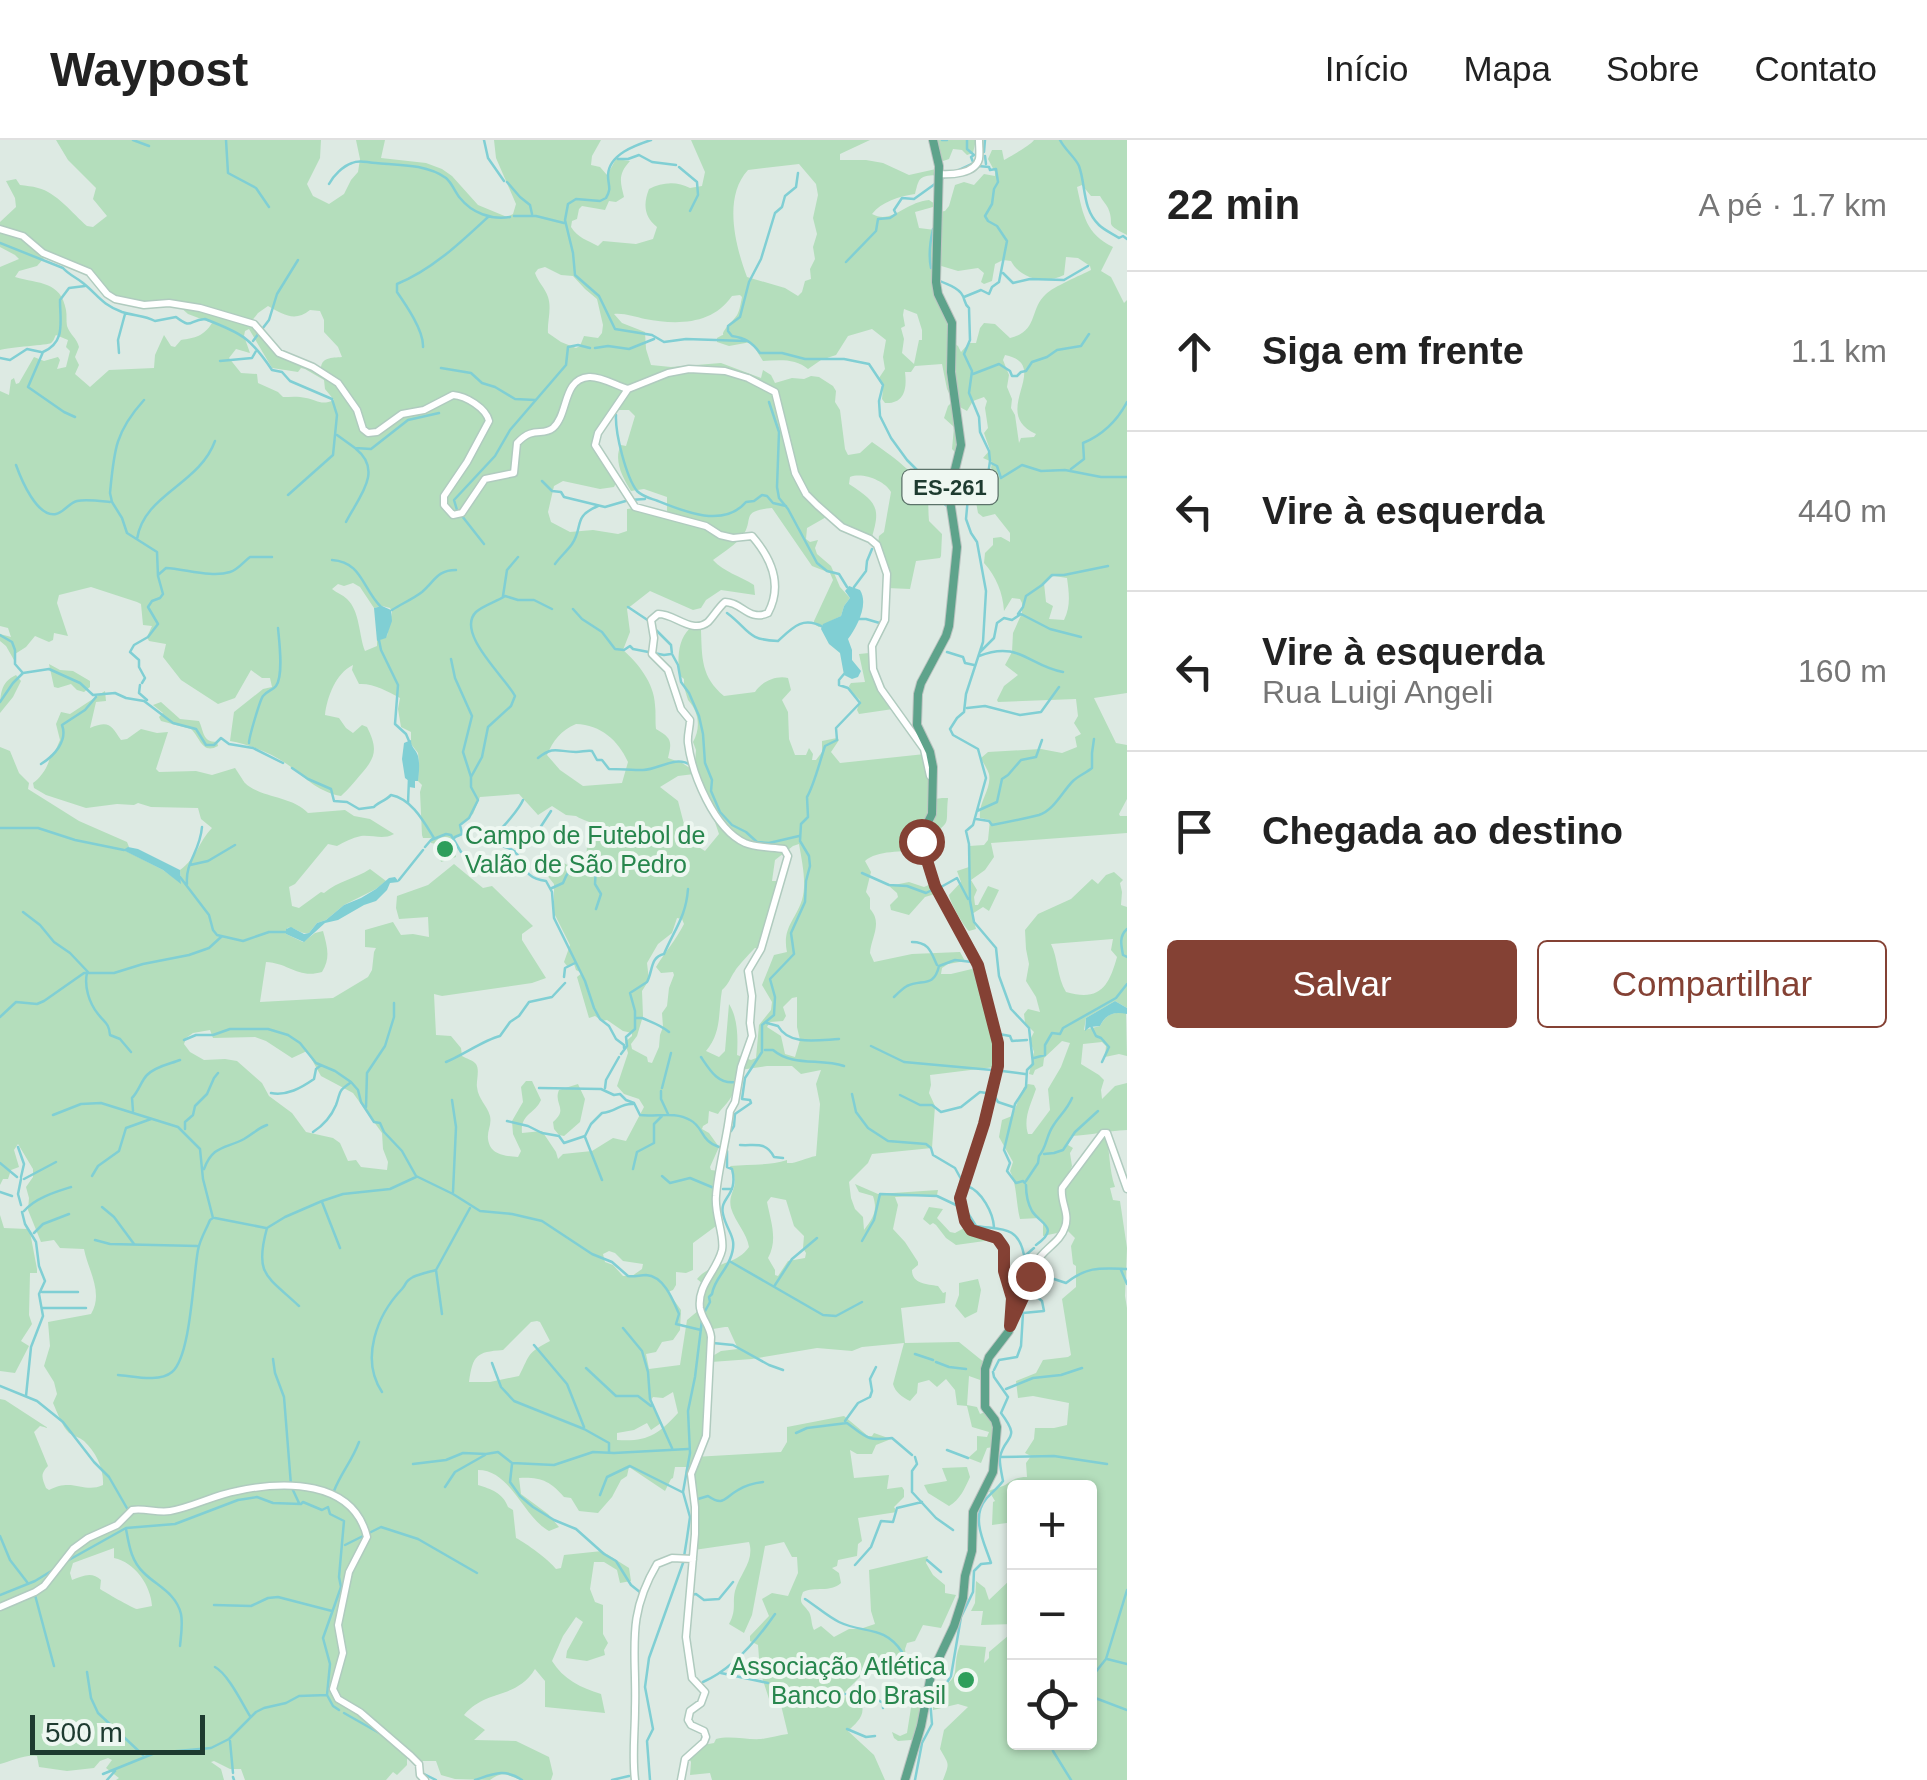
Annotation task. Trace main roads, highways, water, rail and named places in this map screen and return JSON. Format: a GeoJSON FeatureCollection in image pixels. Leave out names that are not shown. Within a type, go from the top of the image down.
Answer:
{"type":"FeatureCollection","features":[{"type":"Feature","properties":{"kind":"main road","name":"ES-261"},"geometry":{"type":"LineString","coordinates":[[905,1780],[931,1674],[963,1598],[972,1552],[973,1512],[992,1476],[997,1427],[985,1407],[985,1369],[1010,1326],[1012,1298],[1004,1271],[1004,1248],[997,1238],[971,1230],[960,1203],[960,1190],[984,1124],[999,1048],[974,956],[935,886],[921,837],[932,814],[933,784],[932,756],[916,720],[918,694],[949,626],[957,547],[949,494],[960,445],[951,372],[952,323],[937,289],[938,160],[932,140]]}},
{"type":"Feature","properties":{"kind":"water"},"geometry":{"type":"Polygon","coordinates":[[[849,586],[860,590],[863,602],[848,639],[852,660],[861,671],[852,679],[844,675],[840,653],[829,644],[821,629],[823,624],[841,616],[850,598],[845,591],[849,586]]]}},
{"type":"Feature","properties":{"kind":"water"},"geometry":{"type":"Polygon","coordinates":[[[374,608],[391,610],[392,621],[386,638],[377,641],[374,608]]]}},
{"type":"Feature","properties":{"kind":"water"},"geometry":{"type":"Polygon","coordinates":[[[411,740],[419,762],[415,788],[409,787],[402,759],[404,743],[411,740]]]}},
{"type":"Feature","properties":{"kind":"water"},"geometry":{"type":"Polygon","coordinates":[[[128,847],[180,870],[181,884],[123,850],[128,847]]]}},
{"type":"Feature","properties":{"kind":"water"},"geometry":{"type":"Polygon","coordinates":[[[395,877],[399,882],[390,883],[376,901],[325,923],[304,942],[286,934],[291,927],[309,933],[344,905],[395,877]]]}},
{"type":"Feature","properties":{"kind":"water"},"geometry":{"type":"Polygon","coordinates":[[[1115,1001],[1127,1008],[1127,1014],[1111,1014],[1100,1026],[1085,1031],[1086,1018],[1115,1001]]]}},
{"type":"Feature","properties":{"kind":"waterway"},"geometry":{"type":"LineString","coordinates":[[133,140],[149,146]]}},
{"type":"Feature","properties":{"kind":"waterway"},"geometry":{"type":"LineString","coordinates":[[226,140],[228,173],[256,188],[269,207]]}},
{"type":"Feature","properties":{"kind":"waterway"},"geometry":{"type":"LineString","coordinates":[[484,140],[488,158],[504,181]]}},
{"type":"Feature","properties":{"kind":"waterway"},"geometry":{"type":"LineString","coordinates":[[651,140],[613,161],[606,198],[576,199],[568,204],[565,220],[575,275],[599,296],[615,329],[652,335],[664,342],[745,341]]}},
{"type":"Feature","properties":{"kind":"waterway"},"geometry":{"type":"LineString","coordinates":[[942,140],[947,140]]}},
{"type":"Feature","properties":{"kind":"waterway"},"geometry":{"type":"LineString","coordinates":[[967,140],[973,162]]}},
{"type":"Feature","properties":{"kind":"waterway"},"geometry":{"type":"LineString","coordinates":[[984,152],[985,140]]}},
{"type":"Feature","properties":{"kind":"waterway"},"geometry":{"type":"LineString","coordinates":[[1060,140],[1079,166],[1094,219],[1119,238],[1127,239]]}},
{"type":"Feature","properties":{"kind":"waterway"},"geometry":{"type":"LineString","coordinates":[[618,159],[639,155],[652,162],[676,165]]}},
{"type":"Feature","properties":{"kind":"waterway"},"geometry":{"type":"LineString","coordinates":[[985,156],[986,164]]}},
{"type":"Feature","properties":{"kind":"waterway"},"geometry":{"type":"LineString","coordinates":[[329,184],[342,169],[358,161],[421,168],[446,178],[460,198],[476,211],[510,217]]}},
{"type":"Feature","properties":{"kind":"waterway"},"geometry":{"type":"LineString","coordinates":[[957,171],[972,164]]}},
{"type":"Feature","properties":{"kind":"waterway"},"geometry":{"type":"LineString","coordinates":[[964,297],[981,290],[989,294],[999,282],[1007,241],[985,216],[998,182],[996,169],[978,166]]}},
{"type":"Feature","properties":{"kind":"waterway"},"geometry":{"type":"LineString","coordinates":[[679,167],[697,182],[698,195],[690,211]]}},
{"type":"Feature","properties":{"kind":"waterway"},"geometry":{"type":"LineString","coordinates":[[798,173],[796,187],[775,213],[740,317],[728,326],[728,331],[748,341],[760,353],[869,364],[883,385],[880,416],[891,438],[947,506]]}},
{"type":"Feature","properties":{"kind":"waterway"},"geometry":{"type":"LineString","coordinates":[[846,262],[876,231],[878,219],[896,214],[894,210],[902,198],[914,199],[946,176]]}},
{"type":"Feature","properties":{"kind":"waterway"},"geometry":{"type":"LineString","coordinates":[[507,182],[530,205],[532,214]]}},
{"type":"Feature","properties":{"kind":"waterway"},"geometry":{"type":"LineString","coordinates":[[423,347],[418,326],[397,292],[397,284],[434,263],[489,216]]}},
{"type":"Feature","properties":{"kind":"waterway"},"geometry":{"type":"LineString","coordinates":[[514,216],[536,216],[564,223]]}},
{"type":"Feature","properties":{"kind":"waterway"},"geometry":{"type":"LineString","coordinates":[[931,268],[933,229]]}},
{"type":"Feature","properties":{"kind":"waterway"},"geometry":{"type":"LineString","coordinates":[[0,243],[63,268],[122,312],[155,321],[176,317],[188,324],[205,319],[228,328],[251,343],[272,370],[332,399],[337,415],[333,455],[288,495]]}},
{"type":"Feature","properties":{"kind":"waterway"},"geometry":{"type":"LineString","coordinates":[[253,341],[269,320],[277,294],[298,260]]}},
{"type":"Feature","properties":{"kind":"waterway"},"geometry":{"type":"LineString","coordinates":[[1003,273],[1013,283],[1064,280],[1088,266]]}},
{"type":"Feature","properties":{"kind":"waterway"},"geometry":{"type":"LineString","coordinates":[[940,281],[959,291],[969,308],[970,340],[964,354],[972,371],[969,393],[990,461],[988,475],[968,497],[966,519],[977,542],[986,591],[983,642],[964,712],[950,729],[953,735],[978,749],[986,778],[973,825],[966,831],[974,922],[996,948],[999,976],[1011,1009],[1029,1028],[1033,1064],[1027,1070],[1026,1087],[1015,1104],[1004,1150],[1010,1163],[1007,1171],[1016,1183],[1025,1183]]}},
{"type":"Feature","properties":{"kind":"waterway"},"geometry":{"type":"LineString","coordinates":[[75,417],[28,387],[43,352],[58,337],[60,300],[69,288],[85,286]]}},
{"type":"Feature","properties":{"kind":"waterway"},"geometry":{"type":"LineString","coordinates":[[119,353],[125,314]]}},
{"type":"Feature","properties":{"kind":"waterway"},"geometry":{"type":"LineString","coordinates":[[973,374],[999,364],[1017,376],[1032,362],[1057,350],[1081,346],[1089,334]]}},
{"type":"Feature","properties":{"kind":"waterway"},"geometry":{"type":"LineString","coordinates":[[595,348],[629,349],[654,339]]}},
{"type":"Feature","properties":{"kind":"waterway"},"geometry":{"type":"LineString","coordinates":[[457,510],[454,500],[495,456],[510,430],[566,365],[568,347],[590,348]]}},
{"type":"Feature","properties":{"kind":"waterway"},"geometry":{"type":"LineString","coordinates":[[0,358],[10,360],[27,349],[41,352]]}},
{"type":"Feature","properties":{"kind":"waterway"},"geometry":{"type":"LineString","coordinates":[[220,361],[252,358],[256,351]]}},
{"type":"Feature","properties":{"kind":"waterway"},"geometry":{"type":"LineString","coordinates":[[441,368],[471,373],[482,383],[515,399],[535,400]]}},
{"type":"Feature","properties":{"kind":"waterway"},"geometry":{"type":"LineString","coordinates":[[142,683],[145,678],[139,660],[130,652],[158,624],[148,607],[163,594],[157,552],[127,533],[110,493],[118,443],[127,422],[144,400]]}},
{"type":"Feature","properties":{"kind":"waterway"},"geometry":{"type":"LineString","coordinates":[[769,402],[779,432],[779,498],[817,563],[839,574],[847,587]]}},
{"type":"Feature","properties":{"kind":"waterway"},"geometry":{"type":"LineString","coordinates":[[1071,469],[1084,459],[1083,443],[1108,427],[1127,402]]}},
{"type":"Feature","properties":{"kind":"waterway"},"geometry":{"type":"LineString","coordinates":[[337,435],[355,448],[371,449],[408,420],[439,413]]}},
{"type":"Feature","properties":{"kind":"waterway"},"geometry":{"type":"LineString","coordinates":[[616,415],[625,466],[637,491],[644,496],[716,516],[737,510],[762,495],[786,506]]}},
{"type":"Feature","properties":{"kind":"waterway"},"geometry":{"type":"LineString","coordinates":[[137,539],[150,511],[197,469],[215,441]]}},
{"type":"Feature","properties":{"kind":"waterway"},"geometry":{"type":"LineString","coordinates":[[346,522],[368,475],[364,457],[356,449]]}},
{"type":"Feature","properties":{"kind":"waterway"},"geometry":{"type":"LineString","coordinates":[[991,463],[997,466],[1001,478],[1022,465],[1041,471],[1127,477]]}},
{"type":"Feature","properties":{"kind":"waterway"},"geometry":{"type":"LineString","coordinates":[[16,465],[31,496],[49,514],[59,513],[77,501],[110,502]]}},
{"type":"Feature","properties":{"kind":"waterway"},"geometry":{"type":"LineString","coordinates":[[542,481],[564,497],[605,507],[645,499]]}},
{"type":"Feature","properties":{"kind":"waterway"},"geometry":{"type":"LineString","coordinates":[[555,564],[572,544],[582,518],[598,506]]}},
{"type":"Feature","properties":{"kind":"waterway"},"geometry":{"type":"LineString","coordinates":[[462,516],[484,544]]}},
{"type":"Feature","properties":{"kind":"waterway"},"geometry":{"type":"LineString","coordinates":[[854,587],[866,571],[872,549]]}},
{"type":"Feature","properties":{"kind":"waterway"},"geometry":{"type":"LineString","coordinates":[[158,575],[166,568],[223,574],[250,557],[272,557]]}},
{"type":"Feature","properties":{"kind":"waterway"},"geometry":{"type":"LineString","coordinates":[[503,596],[507,570],[518,557]]}},
{"type":"Feature","properties":{"kind":"waterway"},"geometry":{"type":"LineString","coordinates":[[332,560],[356,571],[381,607]]}},
{"type":"Feature","properties":{"kind":"waterway"},"geometry":{"type":"LineString","coordinates":[[1018,614],[1026,596],[1052,575],[1108,566]]}},
{"type":"Feature","properties":{"kind":"waterway"},"geometry":{"type":"LineString","coordinates":[[392,610],[422,592],[440,574],[456,570]]}},
{"type":"Feature","properties":{"kind":"waterway"},"geometry":{"type":"LineString","coordinates":[[471,777],[482,757],[488,727],[511,706],[515,696],[484,655],[471,621],[476,612],[505,596],[534,600],[552,609]]}},
{"type":"Feature","properties":{"kind":"waterway"},"geometry":{"type":"LineString","coordinates":[[628,607],[649,621]]}},
{"type":"Feature","properties":{"kind":"waterway"},"geometry":{"type":"LineString","coordinates":[[573,609],[602,632],[615,649],[630,646],[671,654]]}},
{"type":"Feature","properties":{"kind":"waterway"},"geometry":{"type":"LineString","coordinates":[[727,613],[754,636],[768,640],[778,641],[804,623],[823,627]]}},
{"type":"Feature","properties":{"kind":"waterway"},"geometry":{"type":"LineString","coordinates":[[980,652],[994,638],[997,623],[1021,614],[1050,629],[1081,637]]}},
{"type":"Feature","properties":{"kind":"waterway"},"geometry":{"type":"LineString","coordinates":[[857,619],[883,624]]}},
{"type":"Feature","properties":{"kind":"waterway"},"geometry":{"type":"LineString","coordinates":[[653,627],[671,645],[681,682],[699,716],[711,791],[720,812],[757,842],[799,836]]}},
{"type":"Feature","properties":{"kind":"waterway"},"geometry":{"type":"LineString","coordinates":[[249,743],[262,699],[275,687],[280,674],[278,628]]}},
{"type":"Feature","properties":{"kind":"waterway"},"geometry":{"type":"LineString","coordinates":[[0,635],[12,642],[15,664],[22,672]]}},
{"type":"Feature","properties":{"kind":"waterway"},"geometry":{"type":"LineString","coordinates":[[379,640],[398,685],[395,724],[409,741]]}},
{"type":"Feature","properties":{"kind":"waterway"},"geometry":{"type":"LineString","coordinates":[[947,652],[974,665]]}},
{"type":"Feature","properties":{"kind":"waterway"},"geometry":{"type":"LineString","coordinates":[[979,656],[1014,652],[1063,672]]}},
{"type":"Feature","properties":{"kind":"waterway"},"geometry":{"type":"LineString","coordinates":[[451,659],[472,716],[463,752],[478,800],[469,818],[460,825],[462,834],[453,840]]}},
{"type":"Feature","properties":{"kind":"waterway"},"geometry":{"type":"LineString","coordinates":[[23,673],[49,669],[80,683],[93,695],[115,693],[144,701],[173,723],[196,729],[206,745],[214,745],[221,738],[283,763]]}},
{"type":"Feature","properties":{"kind":"waterway"},"geometry":{"type":"LineString","coordinates":[[0,702],[23,673]]}},
{"type":"Feature","properties":{"kind":"waterway"},"geometry":{"type":"LineString","coordinates":[[731,1131],[735,1114],[751,1103],[742,1099],[745,1078],[762,1052],[762,1025],[774,1015],[770,979],[794,954],[791,933],[805,902],[810,866],[800,841],[801,824],[808,817],[807,797],[825,746],[837,740],[836,728],[860,703],[848,688],[839,685],[844,674]]}},
{"type":"Feature","properties":{"kind":"waterway"},"geometry":{"type":"LineString","coordinates":[[140,685],[139,693],[147,700]]}},
{"type":"Feature","properties":{"kind":"waterway"},"geometry":{"type":"LineString","coordinates":[[967,708],[985,706],[1020,715],[1041,712],[1059,687]]}},
{"type":"Feature","properties":{"kind":"waterway"},"geometry":{"type":"LineString","coordinates":[[41,764],[59,748],[62,725],[85,710],[96,697]]}},
{"type":"Feature","properties":{"kind":"waterway"},"geometry":{"type":"LineString","coordinates":[[976,819],[992,825],[1044,813],[1073,781],[1092,768],[1094,739]]}},
{"type":"Feature","properties":{"kind":"waterway"},"geometry":{"type":"LineString","coordinates":[[977,811],[997,802],[1002,779],[1021,760],[1036,757],[1042,740]]}},
{"type":"Feature","properties":{"kind":"waterway"},"geometry":{"type":"LineString","coordinates":[[538,758],[552,750],[592,751],[609,769],[649,769],[679,762],[691,765]]}},
{"type":"Feature","properties":{"kind":"waterway"},"geometry":{"type":"LineString","coordinates":[[292,768],[331,789],[334,801],[347,802],[359,809],[374,807],[391,795],[398,797],[417,812],[434,838]]}},
{"type":"Feature","properties":{"kind":"waterway"},"geometry":{"type":"LineString","coordinates":[[408,803],[409,779]]}},
{"type":"Feature","properties":{"kind":"waterway"},"geometry":{"type":"LineString","coordinates":[[523,800],[496,833],[498,845],[514,851],[528,873],[546,881],[552,892],[554,918],[594,1008],[624,1048]]}},
{"type":"Feature","properties":{"kind":"waterway"},"geometry":{"type":"LineString","coordinates":[[515,852],[536,834],[551,811]]}},
{"type":"Feature","properties":{"kind":"waterway"},"geometry":{"type":"LineString","coordinates":[[187,884],[202,827]]}},
{"type":"Feature","properties":{"kind":"waterway"},"geometry":{"type":"LineString","coordinates":[[0,828],[38,828],[124,850]]}},
{"type":"Feature","properties":{"kind":"waterway"},"geometry":{"type":"LineString","coordinates":[[425,847],[446,834],[475,864],[504,860],[519,863]]}},
{"type":"Feature","properties":{"kind":"waterway"},"geometry":{"type":"LineString","coordinates":[[190,865],[208,861],[235,845]]}},
{"type":"Feature","properties":{"kind":"waterway"},"geometry":{"type":"LineString","coordinates":[[399,880],[423,850]]}},
{"type":"Feature","properties":{"kind":"waterway"},"geometry":{"type":"LineString","coordinates":[[552,888],[563,883],[580,861],[590,862],[596,867],[595,884],[601,894],[596,909]]}},
{"type":"Feature","properties":{"kind":"waterway"},"geometry":{"type":"LineString","coordinates":[[862,873],[889,885],[926,893],[932,890]]}},
{"type":"Feature","properties":{"kind":"waterway"},"geometry":{"type":"LineString","coordinates":[[180,877],[209,915],[217,935],[243,941],[269,932],[286,932]]}},
{"type":"Feature","properties":{"kind":"waterway"},"geometry":{"type":"LineString","coordinates":[[941,887],[957,878],[968,899]]}},
{"type":"Feature","properties":{"kind":"waterway"},"geometry":{"type":"LineString","coordinates":[[621,1054],[627,1046],[626,1037],[635,1029],[630,993],[647,982],[654,961],[664,954],[682,916],[688,889]]}},
{"type":"Feature","properties":{"kind":"waterway"},"geometry":{"type":"LineString","coordinates":[[23,912],[88,972]]}},
{"type":"Feature","properties":{"kind":"waterway"},"geometry":{"type":"LineString","coordinates":[[1127,929],[1121,941],[1123,955],[1127,957]]}},
{"type":"Feature","properties":{"kind":"waterway"},"geometry":{"type":"LineString","coordinates":[[0,1017],[16,1002],[44,1001],[84,973],[114,973],[189,955],[209,948],[221,937]]}},
{"type":"Feature","properties":{"kind":"waterway"},"geometry":{"type":"LineString","coordinates":[[912,942],[926,946],[937,965]]}},
{"type":"Feature","properties":{"kind":"waterway"},"geometry":{"type":"LineString","coordinates":[[894,997],[907,986],[931,980],[939,966],[955,960],[972,962]]}},
{"type":"Feature","properties":{"kind":"waterway"},"geometry":{"type":"LineString","coordinates":[[564,977],[565,968],[575,963]]}},
{"type":"Feature","properties":{"kind":"waterway"},"geometry":{"type":"LineString","coordinates":[[87,973],[92,1005],[108,1025],[110,1035],[120,1039],[131,1052]]}},
{"type":"Feature","properties":{"kind":"waterway"},"geometry":{"type":"LineString","coordinates":[[446,1062],[500,1036],[529,1002],[552,997],[565,983]]}},
{"type":"Feature","properties":{"kind":"waterway"},"geometry":{"type":"LineString","coordinates":[[1034,1058],[1045,1055],[1045,1045],[1052,1033],[1060,1034],[1063,1028],[1116,998],[1127,984]]}},
{"type":"Feature","properties":{"kind":"waterway"},"geometry":{"type":"LineString","coordinates":[[366,1107],[367,1073],[385,1046],[394,1003]]}},
{"type":"Feature","properties":{"kind":"waterway"},"geometry":{"type":"LineString","coordinates":[[637,1018],[669,1032]]}},
{"type":"Feature","properties":{"kind":"waterway"},"geometry":{"type":"LineString","coordinates":[[767,1023],[797,1039],[839,1039]]}},
{"type":"Feature","properties":{"kind":"waterway"},"geometry":{"type":"LineString","coordinates":[[1091,1026],[1109,1047],[1102,1062]]}},
{"type":"Feature","properties":{"kind":"waterway"},"geometry":{"type":"LineString","coordinates":[[184,1040],[230,1029],[268,1029],[288,1035],[316,1063],[351,1082],[374,1122],[380,1123],[402,1151],[416,1176],[480,1211],[542,1221],[592,1254],[612,1262],[628,1276],[652,1276],[663,1284],[674,1302],[679,1314],[676,1324],[701,1330]]}},
{"type":"Feature","properties":{"kind":"waterway"},"geometry":{"type":"LineString","coordinates":[[999,1034],[1010,1036],[1012,1041],[1027,1040]]}},
{"type":"Feature","properties":{"kind":"waterway"},"geometry":{"type":"LineString","coordinates":[[871,1046],[904,1062],[992,1070]]}},
{"type":"Feature","properties":{"kind":"waterway"},"geometry":{"type":"LineString","coordinates":[[765,1050],[798,1060],[844,1066]]}},
{"type":"Feature","properties":{"kind":"waterway"},"geometry":{"type":"LineString","coordinates":[[662,1088],[671,1053]]}},
{"type":"Feature","properties":{"kind":"waterway"},"geometry":{"type":"LineString","coordinates":[[605,1088],[619,1057]]}},
{"type":"Feature","properties":{"kind":"waterway"},"geometry":{"type":"LineString","coordinates":[[701,1057],[719,1079],[736,1082]]}},
{"type":"Feature","properties":{"kind":"waterway"},"geometry":{"type":"LineString","coordinates":[[133,1111],[132,1098],[147,1075],[180,1060]]}},
{"type":"Feature","properties":{"kind":"waterway"},"geometry":{"type":"LineString","coordinates":[[271,1093],[288,1092],[304,1085],[314,1079],[320,1066]]}},
{"type":"Feature","properties":{"kind":"waterway"},"geometry":{"type":"LineString","coordinates":[[1002,1071],[1025,1074]]}},
{"type":"Feature","properties":{"kind":"waterway"},"geometry":{"type":"LineString","coordinates":[[185,1129],[185,1122],[218,1073]]}},
{"type":"Feature","properties":{"kind":"waterway"},"geometry":{"type":"LineString","coordinates":[[313,1132],[324,1124],[341,1090],[350,1083]]}},
{"type":"Feature","properties":{"kind":"waterway"},"geometry":{"type":"LineString","coordinates":[[539,1088],[601,1089],[620,1094],[634,1103],[640,1115],[672,1115],[690,1120],[708,1141],[719,1147]]}},
{"type":"Feature","properties":{"kind":"waterway"},"geometry":{"type":"LineString","coordinates":[[661,1091],[668,1114]]}},
{"type":"Feature","properties":{"kind":"waterway"},"geometry":{"type":"LineString","coordinates":[[900,1095],[920,1105],[932,1105],[941,1112],[961,1107],[980,1092],[986,1093]]}},
{"type":"Feature","properties":{"kind":"waterway"},"geometry":{"type":"LineString","coordinates":[[852,1094],[856,1112],[868,1128],[888,1141],[926,1144],[933,1155],[955,1168],[961,1179]]}},
{"type":"Feature","properties":{"kind":"waterway"},"geometry":{"type":"LineString","coordinates":[[995,1097],[1013,1107]]}},
{"type":"Feature","properties":{"kind":"waterway"},"geometry":{"type":"LineString","coordinates":[[1026,1181],[1072,1098]]}},
{"type":"Feature","properties":{"kind":"waterway"},"geometry":{"type":"LineString","coordinates":[[452,1100],[456,1127],[453,1192]]}},
{"type":"Feature","properties":{"kind":"waterway"},"geometry":{"type":"LineString","coordinates":[[53,1115],[81,1104],[101,1103],[178,1127],[200,1149],[213,1218],[198,1250],[183,1350],[167,1375],[118,1375]]}},
{"type":"Feature","properties":{"kind":"waterway"},"geometry":{"type":"LineString","coordinates":[[507,1121],[559,1136],[564,1143],[585,1136],[602,1113],[633,1104]]}},
{"type":"Feature","properties":{"kind":"waterway"},"geometry":{"type":"LineString","coordinates":[[1044,1154],[1063,1150],[1075,1132],[1098,1111]]}},
{"type":"Feature","properties":{"kind":"waterway"},"geometry":{"type":"LineString","coordinates":[[633,1169],[637,1152],[654,1143],[654,1124],[662,1116]]}},
{"type":"Feature","properties":{"kind":"waterway"},"geometry":{"type":"LineString","coordinates":[[92,1176],[98,1166],[119,1151],[126,1128],[151,1119]]}},
{"type":"Feature","properties":{"kind":"waterway"},"geometry":{"type":"LineString","coordinates":[[204,1169],[216,1152],[267,1125]]}},
{"type":"Feature","properties":{"kind":"waterway"},"geometry":{"type":"LineString","coordinates":[[585,1137],[602,1180]]}},
{"type":"Feature","properties":{"kind":"waterway"},"geometry":{"type":"LineString","coordinates":[[740,1145],[764,1146],[774,1157],[783,1158]]}},
{"type":"Feature","properties":{"kind":"waterway"},"geometry":{"type":"LineString","coordinates":[[18,1147],[24,1164],[21,1177]]}},
{"type":"Feature","properties":{"kind":"waterway"},"geometry":{"type":"LineString","coordinates":[[704,1313],[732,1252],[733,1240],[723,1208],[733,1185],[727,1151]]}},
{"type":"Feature","properties":{"kind":"waterway"},"geometry":{"type":"LineString","coordinates":[[24,1179],[56,1162]]}},
{"type":"Feature","properties":{"kind":"waterway"},"geometry":{"type":"LineString","coordinates":[[0,1163],[17,1177]]}},
{"type":"Feature","properties":{"kind":"waterway"},"geometry":{"type":"LineString","coordinates":[[662,1176],[670,1183],[690,1178],[714,1188]]}},
{"type":"Feature","properties":{"kind":"waterway"},"geometry":{"type":"LineString","coordinates":[[299,1306],[266,1273],[262,1256],[267,1228],[322,1201],[343,1194],[390,1189],[416,1177]]}},
{"type":"Feature","properties":{"kind":"waterway"},"geometry":{"type":"LineString","coordinates":[[21,1179],[21,1205]]}},
{"type":"Feature","properties":{"kind":"waterway"},"geometry":{"type":"LineString","coordinates":[[1026,1185],[1031,1208],[1048,1230],[1036,1245]]}},
{"type":"Feature","properties":{"kind":"waterway"},"geometry":{"type":"LineString","coordinates":[[967,1186],[986,1203],[994,1227]]}},
{"type":"Feature","properties":{"kind":"waterway"},"geometry":{"type":"LineString","coordinates":[[24,1211],[39,1199],[71,1187]]}},
{"type":"Feature","properties":{"kind":"waterway"},"geometry":{"type":"LineString","coordinates":[[723,1189],[732,1189]]}},
{"type":"Feature","properties":{"kind":"waterway"},"geometry":{"type":"LineString","coordinates":[[0,1192],[12,1196]]}},
{"type":"Feature","properties":{"kind":"waterway"},"geometry":{"type":"LineString","coordinates":[[862,1241],[874,1220],[880,1194],[937,1196],[956,1205]]}},
{"type":"Feature","properties":{"kind":"waterway"},"geometry":{"type":"LineString","coordinates":[[322,1202],[340,1248]]}},
{"type":"Feature","properties":{"kind":"waterway"},"geometry":{"type":"LineString","coordinates":[[102,1207],[134,1244]]}},
{"type":"Feature","properties":{"kind":"waterway"},"geometry":{"type":"LineString","coordinates":[[442,1314],[436,1270],[470,1208]]}},
{"type":"Feature","properties":{"kind":"waterway"},"geometry":{"type":"LineString","coordinates":[[966,1210],[976,1226],[1013,1234],[1024,1255]]}},
{"type":"Feature","properties":{"kind":"waterway"},"geometry":{"type":"LineString","coordinates":[[22,1212],[36,1242],[45,1281],[39,1294],[43,1316],[31,1347],[26,1396]]}},
{"type":"Feature","properties":{"kind":"waterway"},"geometry":{"type":"LineString","coordinates":[[34,1233],[43,1224],[69,1214]]}},
{"type":"Feature","properties":{"kind":"waterway"},"geometry":{"type":"LineString","coordinates":[[215,1218],[266,1228]]}},
{"type":"Feature","properties":{"kind":"waterway"},"geometry":{"type":"LineString","coordinates":[[775,1285],[792,1259],[817,1238]]}},
{"type":"Feature","properties":{"kind":"waterway"},"geometry":{"type":"LineString","coordinates":[[95,1240],[110,1244],[197,1246]]}},
{"type":"Feature","properties":{"kind":"waterway"},"geometry":{"type":"LineString","coordinates":[[1024,1286],[1018,1277],[1021,1259],[1034,1248]]}},
{"type":"Feature","properties":{"kind":"waterway"},"geometry":{"type":"LineString","coordinates":[[731,1262],[823,1315],[836,1316],[862,1302]]}},
{"type":"Feature","properties":{"kind":"waterway"},"geometry":{"type":"LineString","coordinates":[[1035,1292],[1048,1277],[1066,1283],[1095,1269],[1127,1269]]}},
{"type":"Feature","properties":{"kind":"waterway"},"geometry":{"type":"LineString","coordinates":[[382,1392],[372,1366],[379,1324],[408,1280],[436,1270]]}},
{"type":"Feature","properties":{"kind":"waterway"},"geometry":{"type":"LineString","coordinates":[[1121,1270],[1127,1284]]}},
{"type":"Feature","properties":{"kind":"waterway"},"geometry":{"type":"LineString","coordinates":[[994,1370],[999,1360],[1017,1357],[1023,1313],[1044,1311],[1042,1301],[1030,1291]]}},
{"type":"Feature","properties":{"kind":"waterway"},"geometry":{"type":"LineString","coordinates":[[42,1292],[78,1292]]}},
{"type":"Feature","properties":{"kind":"waterway"},"geometry":{"type":"LineString","coordinates":[[42,1308],[86,1308]]}},
{"type":"Feature","properties":{"kind":"waterway"},"geometry":{"type":"LineString","coordinates":[[650,1780],[647,1741],[653,1729],[645,1687],[649,1658],[683,1563],[687,1538],[690,1517],[683,1492],[690,1453],[688,1411],[702,1320]]}},
{"type":"Feature","properties":{"kind":"waterway"},"geometry":{"type":"LineString","coordinates":[[623,1328],[642,1351],[650,1399],[672,1448]]}},
{"type":"Feature","properties":{"kind":"waterway"},"geometry":{"type":"LineString","coordinates":[[713,1343],[733,1345],[783,1370]]}},
{"type":"Feature","properties":{"kind":"waterway"},"geometry":{"type":"LineString","coordinates":[[534,1345],[567,1384],[584,1427]]}},
{"type":"Feature","properties":{"kind":"waterway"},"geometry":{"type":"LineString","coordinates":[[915,1354],[933,1360]]}},
{"type":"Feature","properties":{"kind":"waterway"},"geometry":{"type":"LineString","coordinates":[[273,1359],[284,1397],[291,1485]]}},
{"type":"Feature","properties":{"kind":"waterway"},"geometry":{"type":"LineString","coordinates":[[936,1362],[966,1369]]}},
{"type":"Feature","properties":{"kind":"waterway"},"geometry":{"type":"LineString","coordinates":[[492,1363],[501,1387],[514,1401],[584,1429],[609,1443],[609,1452]]}},
{"type":"Feature","properties":{"kind":"waterway"},"geometry":{"type":"LineString","coordinates":[[845,1421],[858,1403],[870,1397],[870,1379],[876,1367]]}},
{"type":"Feature","properties":{"kind":"waterway"},"geometry":{"type":"LineString","coordinates":[[586,1368],[616,1396],[638,1396],[651,1406]]}},
{"type":"Feature","properties":{"kind":"waterway"},"geometry":{"type":"LineString","coordinates":[[1006,1389],[1033,1378],[1082,1368]]}},
{"type":"Feature","properties":{"kind":"waterway"},"geometry":{"type":"LineString","coordinates":[[933,1689],[946,1684],[951,1676],[961,1617],[973,1592],[974,1571],[981,1564],[991,1563],[980,1531],[979,1514],[986,1499],[1003,1481],[1000,1457],[1011,1433],[1001,1413],[1008,1397],[993,1372]]}},
{"type":"Feature","properties":{"kind":"waterway"},"geometry":{"type":"LineString","coordinates":[[0,1386],[37,1401],[63,1422],[109,1477],[128,1510]]}},
{"type":"Feature","properties":{"kind":"waterway"},"geometry":{"type":"LineString","coordinates":[[796,1433],[847,1423],[868,1437],[892,1438],[912,1455]]}},
{"type":"Feature","properties":{"kind":"waterway"},"geometry":{"type":"LineString","coordinates":[[334,1491],[359,1442]]}},
{"type":"Feature","properties":{"kind":"waterway"},"geometry":{"type":"LineString","coordinates":[[413,1464],[446,1460],[463,1453],[498,1452],[512,1463],[554,1465],[593,1452],[688,1449]]}},
{"type":"Feature","properties":{"kind":"waterway"},"geometry":{"type":"LineString","coordinates":[[947,1450],[968,1458]]}},
{"type":"Feature","properties":{"kind":"waterway"},"geometry":{"type":"LineString","coordinates":[[445,1487],[455,1472],[485,1455]]}},
{"type":"Feature","properties":{"kind":"waterway"},"geometry":{"type":"LineString","coordinates":[[1000,1457],[1054,1456],[1107,1464]]}},
{"type":"Feature","properties":{"kind":"waterway"},"geometry":{"type":"LineString","coordinates":[[915,1457],[912,1492],[953,1530]]}},
{"type":"Feature","properties":{"kind":"waterway"},"geometry":{"type":"LineString","coordinates":[[512,1464],[510,1482],[520,1496],[554,1520],[576,1529],[616,1561],[641,1593]]}},
{"type":"Feature","properties":{"kind":"waterway"},"geometry":{"type":"LineString","coordinates":[[600,1495],[607,1477],[630,1466],[682,1492]]}},
{"type":"Feature","properties":{"kind":"waterway"},"geometry":{"type":"LineString","coordinates":[[698,1499],[708,1496],[721,1501],[744,1487],[763,1482]]}},
{"type":"Feature","properties":{"kind":"waterway"},"geometry":{"type":"LineString","coordinates":[[292,1488],[299,1503]]}},
{"type":"Feature","properties":{"kind":"waterway"},"geometry":{"type":"LineString","coordinates":[[67,1561],[126,1528],[175,1524],[238,1500],[257,1497],[273,1503],[303,1502],[322,1510],[328,1507],[330,1514],[344,1521],[341,1587],[323,1638],[330,1664],[327,1695],[339,1710]]}},
{"type":"Feature","properties":{"kind":"waterway"},"geometry":{"type":"LineString","coordinates":[[855,1565],[871,1547],[881,1521],[893,1522],[897,1508],[922,1502]]}},
{"type":"Feature","properties":{"kind":"waterway"},"geometry":{"type":"LineString","coordinates":[[369,1533],[381,1527],[418,1539],[477,1573]]}},
{"type":"Feature","properties":{"kind":"waterway"},"geometry":{"type":"LineString","coordinates":[[126,1529],[136,1563],[179,1607],[180,1646]]}},
{"type":"Feature","properties":{"kind":"waterway"},"geometry":{"type":"LineString","coordinates":[[345,1545],[365,1535]]}},
{"type":"Feature","properties":{"kind":"waterway"},"geometry":{"type":"LineString","coordinates":[[0,1536],[10,1560],[27,1582]]}},
{"type":"Feature","properties":{"kind":"waterway"},"geometry":{"type":"LineString","coordinates":[[927,1560],[941,1572]]}},
{"type":"Feature","properties":{"kind":"waterway"},"geometry":{"type":"LineString","coordinates":[[0,1595],[53,1570]]}},
{"type":"Feature","properties":{"kind":"waterway"},"geometry":{"type":"LineString","coordinates":[[691,1595],[704,1600],[719,1599],[733,1582]]}},
{"type":"Feature","properties":{"kind":"waterway"},"geometry":{"type":"LineString","coordinates":[[1097,1670],[1106,1659],[1127,1590]]}},
{"type":"Feature","properties":{"kind":"waterway"},"geometry":{"type":"LineString","coordinates":[[35,1595],[54,1666]]}},
{"type":"Feature","properties":{"kind":"waterway"},"geometry":{"type":"LineString","coordinates":[[214,1605],[251,1606],[278,1597],[332,1611]]}},
{"type":"Feature","properties":{"kind":"waterway"},"geometry":{"type":"LineString","coordinates":[[805,1599],[839,1622],[888,1638],[902,1652]]}},
{"type":"Feature","properties":{"kind":"waterway"},"geometry":{"type":"LineString","coordinates":[[703,1682],[744,1653],[775,1614]]}},
{"type":"Feature","properties":{"kind":"waterway"},"geometry":{"type":"LineString","coordinates":[[1107,1659],[1127,1664]]}},
{"type":"Feature","properties":{"kind":"waterway"},"geometry":{"type":"LineString","coordinates":[[215,1667],[230,1682],[250,1716]]}},
{"type":"Feature","properties":{"kind":"waterway"},"geometry":{"type":"LineString","coordinates":[[87,1672],[98,1713],[143,1755]]}},
{"type":"Feature","properties":{"kind":"waterway"},"geometry":{"type":"LineString","coordinates":[[721,1673],[768,1683]]}},
{"type":"Feature","properties":{"kind":"waterway"},"geometry":{"type":"LineString","coordinates":[[845,1694],[873,1697],[883,1703],[883,1708]]}},
{"type":"Feature","properties":{"kind":"waterway"},"geometry":{"type":"LineString","coordinates":[[103,1774],[155,1753],[211,1748],[229,1739],[264,1708],[299,1696],[327,1695]]}},
{"type":"Feature","properties":{"kind":"waterway"},"geometry":{"type":"LineString","coordinates":[[1097,1699],[1127,1710]]}},
{"type":"Feature","properties":{"kind":"waterway"},"geometry":{"type":"LineString","coordinates":[[915,1780],[922,1743],[932,1724],[930,1700]]}},
{"type":"Feature","properties":{"kind":"waterway"},"geometry":{"type":"LineString","coordinates":[[344,1713],[381,1734]]}},
{"type":"Feature","properties":{"kind":"waterway"},"geometry":{"type":"LineString","coordinates":[[847,1729],[866,1737],[875,1736]]}},
{"type":"Feature","properties":{"kind":"waterway"},"geometry":{"type":"LineString","coordinates":[[230,1741],[233,1773]]}},
{"type":"Feature","properties":{"kind":"waterway"},"geometry":{"type":"LineString","coordinates":[[1053,1750],[1071,1780]]}},
{"type":"Feature","properties":{"kind":"waterway"},"geometry":{"type":"LineString","coordinates":[[107,1780],[115,1771]]}},
{"type":"Feature","properties":{"kind":"waterway"},"geometry":{"type":"LineString","coordinates":[[422,1773],[436,1780]]}},
{"type":"Feature","properties":{"kind":"waterway"},"geometry":{"type":"LineString","coordinates":[[475,1780],[504,1773],[522,1780]]}},
{"type":"Feature","properties":{"kind":"waterway"},"geometry":{"type":"LineString","coordinates":[[612,1780],[629,1776]]}},
{"type":"Feature","properties":{"kind":"place","name":"Campo de Futebol de Valão de São Pedro"},"geometry":{"type":"Point","coordinates":[445,849]}},
{"type":"Feature","properties":{"kind":"place","name":"Associação Atlética Banco do Brasil"},"geometry":{"type":"Point","coordinates":[966,1680]}}]}
